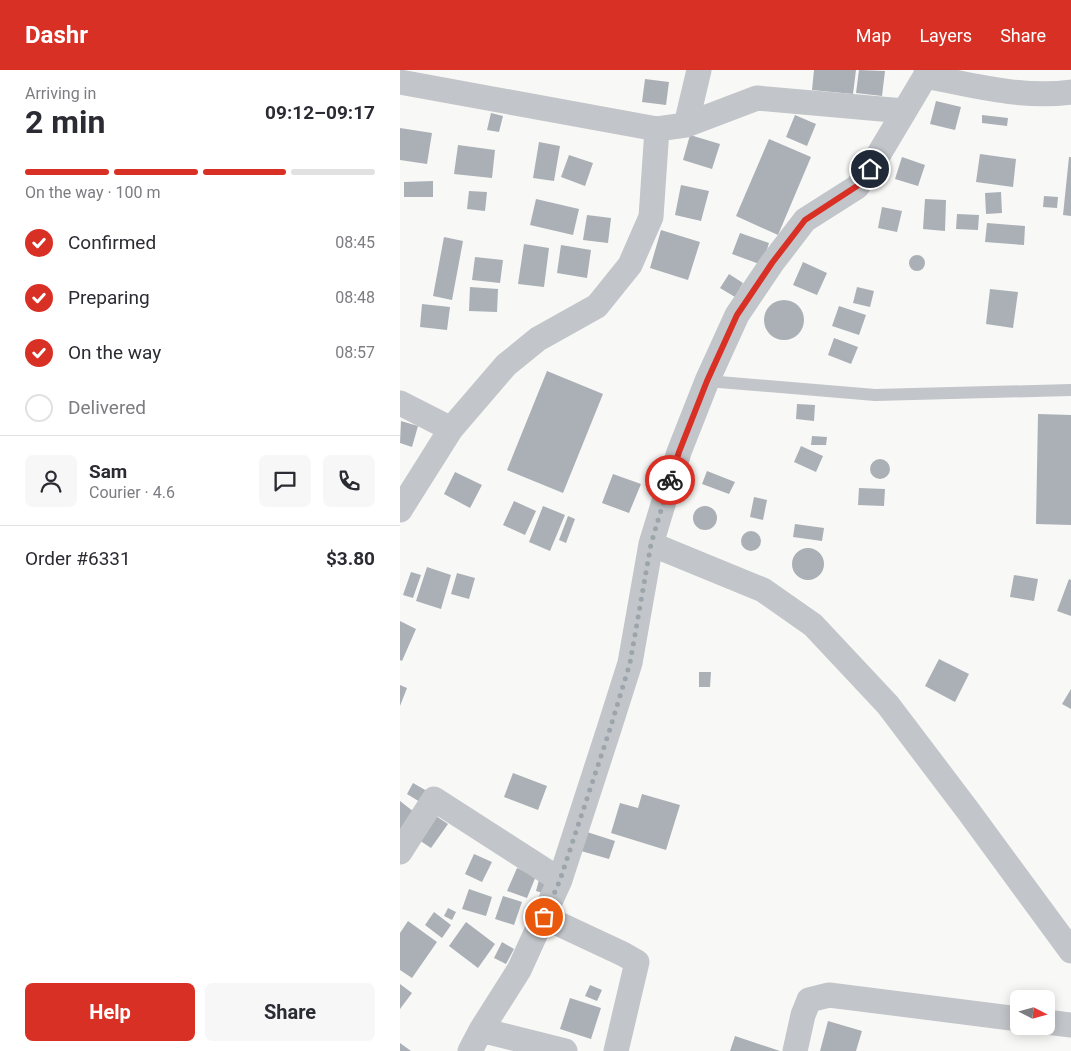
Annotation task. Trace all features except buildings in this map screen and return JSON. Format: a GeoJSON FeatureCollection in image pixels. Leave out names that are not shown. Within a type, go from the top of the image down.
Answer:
{"type":"FeatureCollection","features":[{"type":"Feature","properties":{"kind":"street"},"geometry":{"type":"LineString","coordinates":[[686,125],[699,70]]}},
{"type":"Feature","properties":{"kind":"street"},"geometry":{"type":"LineString","coordinates":[[565,1051],[475,1041],[519,970],[560,880],[630,663],[651,544],[679,452],[707,381],[737,315],[772,263],[805,220],[857,186],[870,169],[927,73],[999,91],[1056,94],[1071,92]]}},
{"type":"Feature","properties":{"kind":"street"},"geometry":{"type":"LineString","coordinates":[[400,82],[658,129],[686,125],[757,98],[904,110]]}},
{"type":"Feature","properties":{"kind":"street"},"geometry":{"type":"LineString","coordinates":[[400,510],[451,429],[506,365],[538,339],[597,306],[630,265],[651,218],[658,129]]}},
{"type":"Feature","properties":{"kind":"street"},"geometry":{"type":"LineString","coordinates":[[400,402],[451,429]]}},
{"type":"Feature","properties":{"kind":"street"},"geometry":{"type":"LineString","coordinates":[[651,544],[763,590],[813,626],[888,705],[1071,951]]}},
{"type":"Feature","properties":{"kind":"street"},"geometry":{"type":"LineString","coordinates":[[400,852],[434,799],[560,880]]}},
{"type":"Feature","properties":{"kind":"street"},"geometry":{"type":"LineString","coordinates":[[544,917],[637,962],[616,1051]]}},
{"type":"Feature","properties":{"kind":"street"},"geometry":{"type":"LineString","coordinates":[[795,1051],[802,1014],[809,1000],[829,995],[1010,1018]]}},
{"type":"Feature","properties":{"kind":"street"},"geometry":{"type":"LineString","coordinates":[[1055,1023],[1071,1025]]}},
{"type":"Feature","properties":{"kind":"lane"},"geometry":{"type":"LineString","coordinates":[[707,381],[875,395],[1071,390]]}},
{"type":"Feature","properties":{"kind":"way so far"},"geometry":{"type":"LineString","coordinates":[[544,917],[560,880],[630,663],[651,544],[670,480]]}},
{"type":"Feature","properties":{"kind":"route"},"geometry":{"type":"LineString","coordinates":[[670,480],[707,381],[737,315],[772,263],[805,220],[857,186],[870,169]]}}]}
